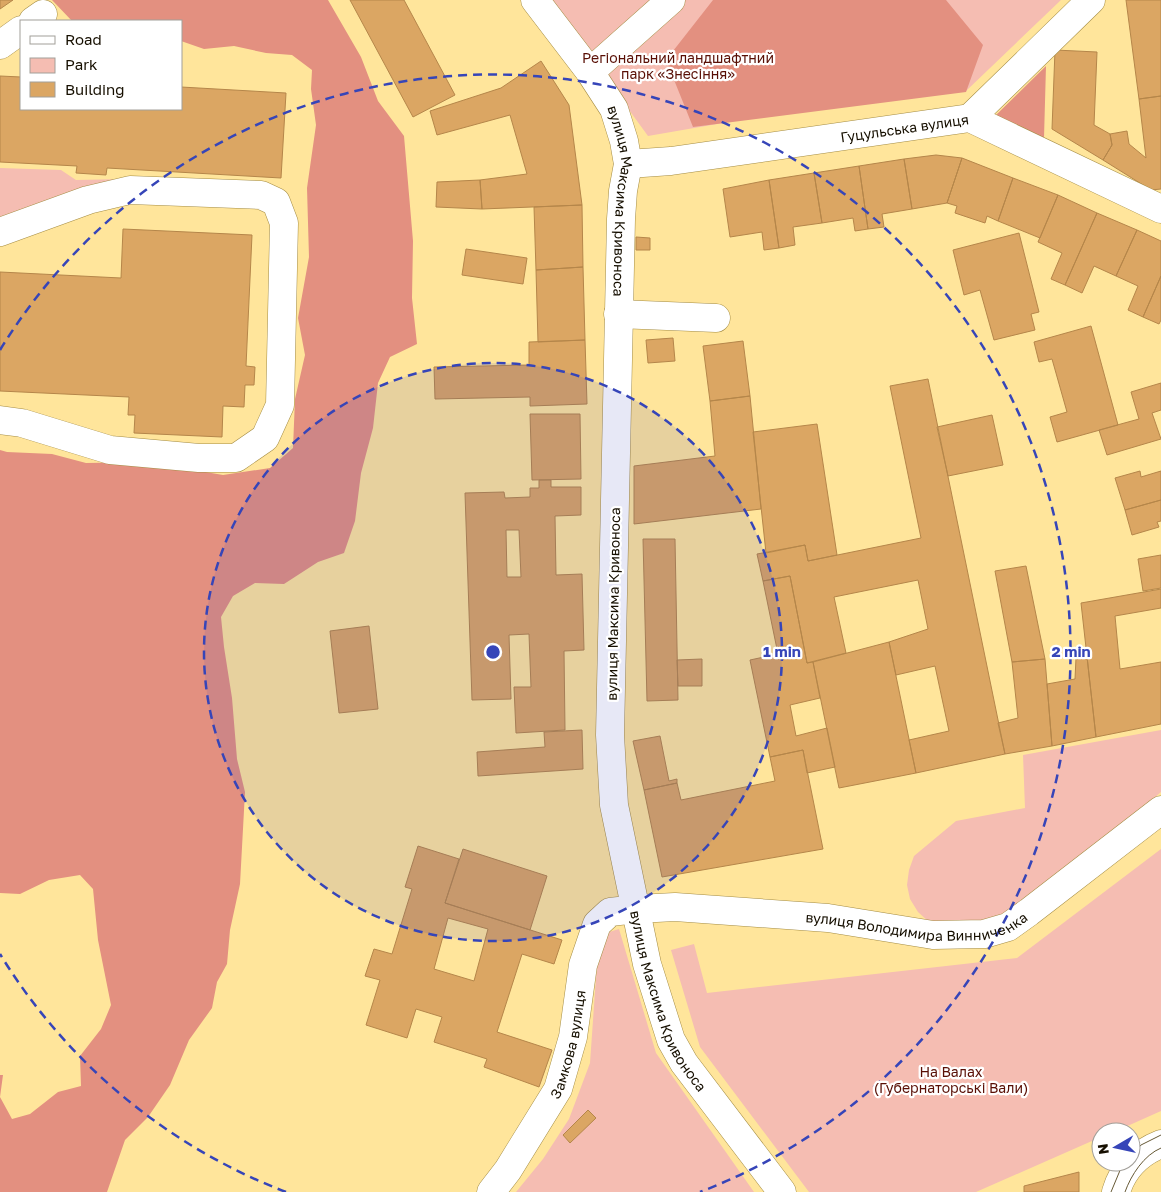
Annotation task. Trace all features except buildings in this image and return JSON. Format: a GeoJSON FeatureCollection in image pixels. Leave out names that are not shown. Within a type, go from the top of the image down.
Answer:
{"type":"FeatureCollection","features":[{"type":"Feature","properties":{"kind":"main road","name":"вулиця Максима Кривоноса"},"geometry":{"type":"LineString","coordinates":[[535,0],[590,72],[614,109],[624,141],[628,164],[623,191],[621,219],[618,314],[610,735],[614,805],[647,964],[671,1040],[684,1063],[782,1192]]}},
{"type":"Feature","properties":{"kind":"main road"},"geometry":{"type":"LineString","coordinates":[[970,118],[1091,0]]}},
{"type":"Feature","properties":{"kind":"main road"},"geometry":{"type":"LineString","coordinates":[[590,72],[654,5]]}},
{"type":"Feature","properties":{"kind":"main road"},"geometry":{"type":"LineString","coordinates":[[0,45],[20,31]]}},
{"type":"Feature","properties":{"kind":"main road","name":"Гуцульська вулиця"},"geometry":{"type":"LineString","coordinates":[[628,164],[671,161],[970,118],[1161,209]]}},
{"type":"Feature","properties":{"kind":"main road"},"geometry":{"type":"LineString","coordinates":[[0,232],[88,200],[130,190],[261,195],[276,202],[284,223],[280,405],[265,438],[244,453],[236,458],[199,458],[110,450],[22,423],[0,420]]}},
{"type":"Feature","properties":{"kind":"main road"},"geometry":{"type":"LineString","coordinates":[[618,314],[716,318]]}},
{"type":"Feature","properties":{"kind":"main road","name":"вулиця Володимира Винниченка"},"geometry":{"type":"LineString","coordinates":[[636,909],[675,907],[828,918],[933,935],[984,934],[1008,926],[1029,912],[1161,810]]}},
{"type":"Feature","properties":{"kind":"main road","name":"Замкова вулиця"},"geometry":{"type":"LineString","coordinates":[[491,1192],[508,1170],[558,1089],[572,1037],[583,965],[596,924],[610,912],[636,909]]}},
{"type":"Feature","properties":{"kind":"main road"},"geometry":{"type":"LineString","coordinates":[[1116,1192],[1123,1175],[1134,1159],[1148,1149],[1161,1144]]}},
{"type":"Feature","properties":{"kind":"green space"},"geometry":{"type":"Polygon","coordinates":[[[52,0],[328,0],[361,57],[378,101],[404,136],[413,241],[412,298],[417,344],[390,357],[378,383],[373,428],[361,473],[355,521],[344,553],[318,562],[284,584],[255,583],[233,596],[221,617],[232,698],[237,759],[245,792],[240,884],[230,930],[227,964],[217,982],[212,1008],[189,1040],[170,1085],[148,1117],[125,1140],[107,1192],[0,1192],[0,1097],[12,1119],[30,1114],[58,1092],[81,1086],[80,1056],[101,1029],[111,1005],[98,940],[93,889],[80,875],[49,880],[20,894],[0,893],[0,450],[52,454],[86,463],[147,462],[223,475],[270,468],[293,448],[295,399],[305,355],[298,318],[309,257],[307,188],[316,125],[311,89],[312,70],[292,55],[266,53],[234,46],[204,49],[182,41],[182,20],[71,20],[52,0]]]}},
{"type":"Feature","properties":{"kind":"green space","name":"Регіональний ландшафтний парк «Знесіння»"},"geometry":{"type":"Polygon","coordinates":[[[546,0],[1061,0],[966,91],[746,119],[648,136],[573,33],[546,0]]]}},
{"type":"Feature","properties":{"kind":"green space","name":"Регіональний ландшафтний парк «Знесіння»"},"geometry":{"type":"Polygon","coordinates":[[[713,0],[946,0],[983,45],[966,92],[693,127],[666,60],[713,0]]]}},
{"type":"Feature","properties":{"kind":"green space"},"geometry":{"type":"Polygon","coordinates":[[[1046,66],[1044,138],[996,115],[1046,66]]]}},
{"type":"Feature","properties":{"kind":"green space"},"geometry":{"type":"Polygon","coordinates":[[[0,168],[61,170],[76,180],[125,179],[0,224],[0,168]]]}},
{"type":"Feature","properties":{"kind":"green space"},"geometry":{"type":"Polygon","coordinates":[[[1161,730],[1161,792],[1056,883],[987,926],[929,922],[918,912],[910,899],[907,885],[909,870],[914,856],[956,821],[1025,808],[1023,755],[1161,730]]]}},
{"type":"Feature","properties":{"kind":"green space","name":"На Валах (Губернаторські Вали)"},"geometry":{"type":"Polygon","coordinates":[[[1161,849],[1161,1111],[1136,1122],[1091,1122],[1091,1141],[976,1192],[809,1192],[700,1047],[671,950],[694,944],[707,993],[1017,958],[1161,849]]]}},
{"type":"Feature","properties":{"kind":"green space"},"geometry":{"type":"Polygon","coordinates":[[[619,929],[656,1053],[754,1192],[516,1192],[543,1159],[569,1119],[590,1063],[598,949],[606,933],[619,929]]]}},
{"type":"Feature","properties":{"kind":"green space"},"geometry":{"type":"Polygon","coordinates":[[[0,1075],[3,1075],[0,1097],[0,1075]]]}},
{"type":"Feature","properties":{"kind":"tram line"},"geometry":{"type":"LineString","coordinates":[[1141,1145],[1161,1135]]}},
{"type":"Feature","properties":{"kind":"tram line"},"geometry":{"type":"LineString","coordinates":[[1125,1192],[1139,1166],[1149,1155],[1161,1148]]}},
{"type":"Feature","properties":{"kind":"tram line"},"geometry":{"type":"LineString","coordinates":[[1111,1192],[1119,1172]]}}]}
